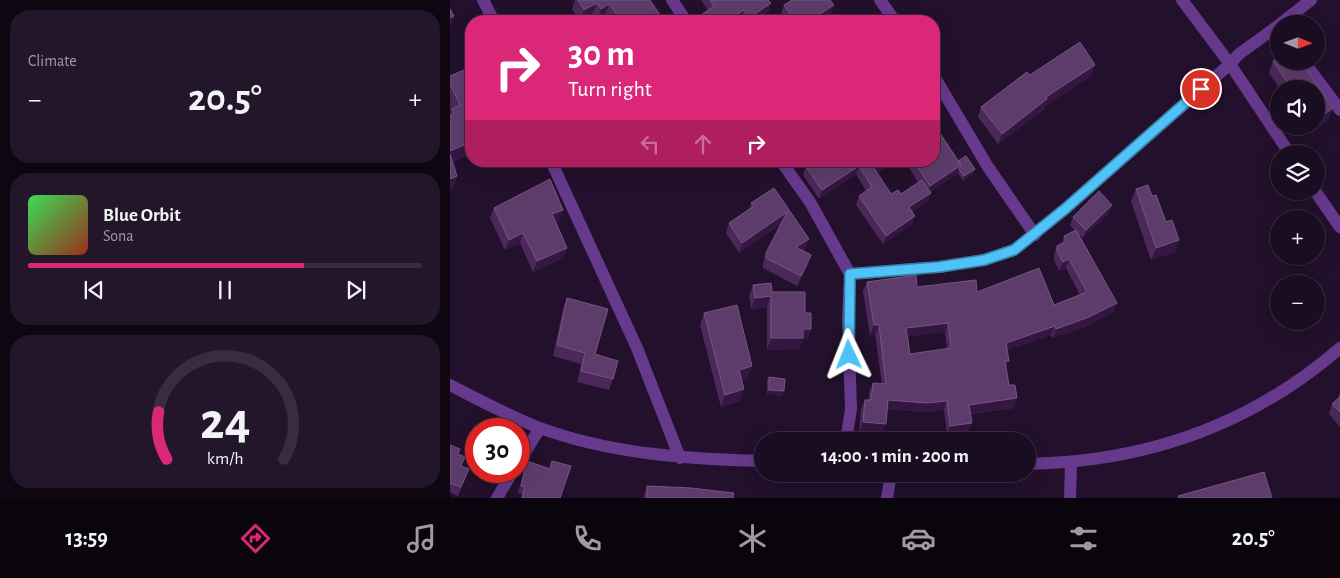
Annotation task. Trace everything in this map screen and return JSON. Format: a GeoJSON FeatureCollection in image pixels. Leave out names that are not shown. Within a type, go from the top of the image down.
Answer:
{"type":"FeatureCollection","features":[{"type":"Feature","properties":{"kind":"street"},"geometry":{"type":"LineString","coordinates":[[484,0],[491,15]]}},
{"type":"Feature","properties":{"kind":"street"},"geometry":{"type":"LineString","coordinates":[[672,0],[682,15]]}},
{"type":"Feature","properties":{"kind":"street"},"geometry":{"type":"LineString","coordinates":[[880,0],[891,15]]}},
{"type":"Feature","properties":{"kind":"street"},"geometry":{"type":"LineString","coordinates":[[1182,0],[1230,64],[1284,145]]}},
{"type":"Feature","properties":{"kind":"street"},"geometry":{"type":"LineString","coordinates":[[1292,15],[1311,0]]}},
{"type":"Feature","properties":{"kind":"street"},"geometry":{"type":"LineString","coordinates":[[850,274],[939,267],[984,260],[1014,250],[1034,235],[1230,64],[1239,54],[1270,31]]}},
{"type":"Feature","properties":{"kind":"street"},"geometry":{"type":"LineString","coordinates":[[1310,70],[1340,110]]}},
{"type":"Feature","properties":{"kind":"street"},"geometry":{"type":"LineString","coordinates":[[940,86],[988,168],[1034,235]]}},
{"type":"Feature","properties":{"kind":"street"},"geometry":{"type":"LineString","coordinates":[[554,167],[636,348],[680,458]]}},
{"type":"Feature","properties":{"kind":"street"},"geometry":{"type":"LineString","coordinates":[[785,167],[810,202],[850,274],[851,409],[847,432]]}},
{"type":"Feature","properties":{"kind":"street"},"geometry":{"type":"LineString","coordinates":[[1321,200],[1340,227]]}},
{"type":"Feature","properties":{"kind":"street"},"geometry":{"type":"LineString","coordinates":[[1036,464],[1071,464],[1117,457],[1203,432],[1271,400],[1318,367],[1340,348]]}},
{"type":"Feature","properties":{"kind":"street"},"geometry":{"type":"LineString","coordinates":[[450,385],[540,428],[583,440],[680,458],[754,461]]}},
{"type":"Feature","properties":{"kind":"street"},"geometry":{"type":"LineString","coordinates":[[530,444],[540,428]]}},
{"type":"Feature","properties":{"kind":"street"},"geometry":{"type":"LineString","coordinates":[[1070,498],[1071,464]]}},
{"type":"Feature","properties":{"kind":"street"},"geometry":{"type":"LineString","coordinates":[[888,498],[890,482]]}},
{"type":"Feature","properties":{"kind":"street"},"geometry":{"type":"LineString","coordinates":[[496,498],[505,483]]}},
{"type":"Feature","properties":{"kind":"building"},"geometry":{"type":"Polygon","coordinates":[[[578,0],[650,0],[660,15],[617,15],[609,4],[601,9],[597,3],[584,10],[578,0]]]}},
{"type":"Feature","properties":{"kind":"building"},"geometry":{"type":"Polygon","coordinates":[[[710,0],[768,0],[771,3],[753,15],[747,15],[744,10],[736,15],[701,15],[714,6],[710,0]]]}},
{"type":"Feature","properties":{"kind":"building"},"geometry":{"type":"Polygon","coordinates":[[[792,0],[830,0],[834,5],[818,15],[791,15],[784,5],[792,0]]]}},
{"type":"Feature","properties":{"kind":"building"},"geometry":{"type":"Polygon","coordinates":[[[450,9],[454,16],[450,18],[450,9]]]}},
{"type":"Feature","properties":{"kind":"building"},"geometry":{"type":"Polygon","coordinates":[[[1080,42],[1095,65],[1046,97],[1047,99],[1002,134],[981,107],[1027,72],[1030,75],[1080,42]]]}},
{"type":"Feature","properties":{"kind":"building"},"geometry":{"type":"Polygon","coordinates":[[[465,70],[465,145],[450,151],[450,116],[454,114],[452,109],[460,105],[450,84],[450,76],[465,70]]]}},
{"type":"Feature","properties":{"kind":"building"},"geometry":{"type":"Polygon","coordinates":[[[1279,70],[1307,70],[1314,80],[1286,80],[1279,70]]]}},
{"type":"Feature","properties":{"kind":"building"},"geometry":{"type":"Polygon","coordinates":[[[1325,96],[1333,108],[1325,114],[1325,96]]]}},
{"type":"Feature","properties":{"kind":"building"},"geometry":{"type":"Polygon","coordinates":[[[940,133],[961,165],[930,186],[918,167],[940,167],[940,133]]]}},
{"type":"Feature","properties":{"kind":"building"},"geometry":{"type":"Polygon","coordinates":[[[450,154],[457,176],[450,179],[450,154]]]}},
{"type":"Feature","properties":{"kind":"building"},"geometry":{"type":"Polygon","coordinates":[[[966,156],[975,169],[964,176],[959,169],[961,165],[958,161],[966,156]]]}},
{"type":"Feature","properties":{"kind":"building"},"geometry":{"type":"Polygon","coordinates":[[[806,167],[857,167],[822,190],[806,167]]]}},
{"type":"Feature","properties":{"kind":"building"},"geometry":{"type":"Polygon","coordinates":[[[860,167],[876,167],[874,168],[891,194],[898,190],[901,194],[922,180],[931,193],[909,207],[915,216],[886,236],[859,196],[872,187],[860,167]]]}},
{"type":"Feature","properties":{"kind":"building"},"geometry":{"type":"Polygon","coordinates":[[[550,179],[563,210],[552,214],[567,248],[537,261],[523,233],[509,240],[494,208],[550,179]]]}},
{"type":"Feature","properties":{"kind":"building"},"geometry":{"type":"Polygon","coordinates":[[[1148,185],[1152,196],[1156,195],[1166,222],[1172,220],[1179,240],[1156,248],[1136,189],[1148,185]]]}},
{"type":"Feature","properties":{"kind":"building"},"geometry":{"type":"Polygon","coordinates":[[[774,188],[809,239],[796,247],[811,255],[801,276],[766,258],[766,253],[787,212],[742,243],[729,223],[754,206],[751,203],[774,188]]]}},
{"type":"Feature","properties":{"kind":"building"},"geometry":{"type":"Polygon","coordinates":[[[1099,191],[1112,205],[1086,230],[1073,217],[1099,191]]]}},
{"type":"Feature","properties":{"kind":"building"},"geometry":{"type":"Polygon","coordinates":[[[1076,230],[1117,303],[1089,317],[1056,329],[1055,326],[1006,343],[1009,361],[1005,361],[1009,385],[1015,385],[1017,398],[969,405],[972,423],[950,426],[947,401],[926,403],[888,400],[886,424],[863,422],[865,400],[871,400],[873,383],[886,384],[879,325],[874,325],[867,282],[916,275],[917,287],[976,280],[977,292],[1039,268],[1054,305],[1087,292],[1069,259],[1063,262],[1057,251],[1057,246],[1066,241],[1064,236],[1076,230]],[[948,323],[906,328],[910,354],[951,348],[948,323]]]}},
{"type":"Feature","properties":{"kind":"building"},"geometry":{"type":"Polygon","coordinates":[[[771,283],[772,292],[805,292],[805,313],[811,313],[811,329],[803,329],[803,338],[771,338],[771,296],[755,298],[753,285],[771,283]]]}},
{"type":"Feature","properties":{"kind":"building"},"geometry":{"type":"Polygon","coordinates":[[[567,298],[608,309],[595,354],[618,361],[613,379],[581,371],[585,353],[557,345],[567,298]]]}},
{"type":"Feature","properties":{"kind":"building"},"geometry":{"type":"Polygon","coordinates":[[[737,305],[752,366],[739,370],[744,389],[725,395],[704,313],[737,305]]]}},
{"type":"Feature","properties":{"kind":"building"},"geometry":{"type":"Polygon","coordinates":[[[769,377],[785,379],[784,391],[769,390],[769,377]]]}},
{"type":"Feature","properties":{"kind":"building"},"geometry":{"type":"Polygon","coordinates":[[[1340,397],[1340,412],[1332,404],[1340,397]]]}},
{"type":"Feature","properties":{"kind":"building"},"geometry":{"type":"Polygon","coordinates":[[[450,445],[460,449],[458,454],[465,457],[461,466],[465,468],[465,478],[461,487],[450,483],[450,445]]]}},
{"type":"Feature","properties":{"kind":"building"},"geometry":{"type":"Polygon","coordinates":[[[552,461],[571,466],[560,498],[522,498],[525,487],[521,486],[522,483],[530,483],[530,462],[550,469],[552,461]]]}},
{"type":"Feature","properties":{"kind":"building"},"geometry":{"type":"Polygon","coordinates":[[[1264,472],[1272,498],[1179,498],[1178,496],[1264,472]]]}},
{"type":"Feature","properties":{"kind":"building"},"geometry":{"type":"Polygon","coordinates":[[[647,486],[691,488],[734,493],[733,498],[647,498],[647,486]]]}},
{"type":"Feature","properties":{"kind":"route"},"geometry":{"type":"LineString","coordinates":[[849,355],[850,274],[939,267],[984,260],[1014,250],[1113,168],[1201,89]]}}]}
